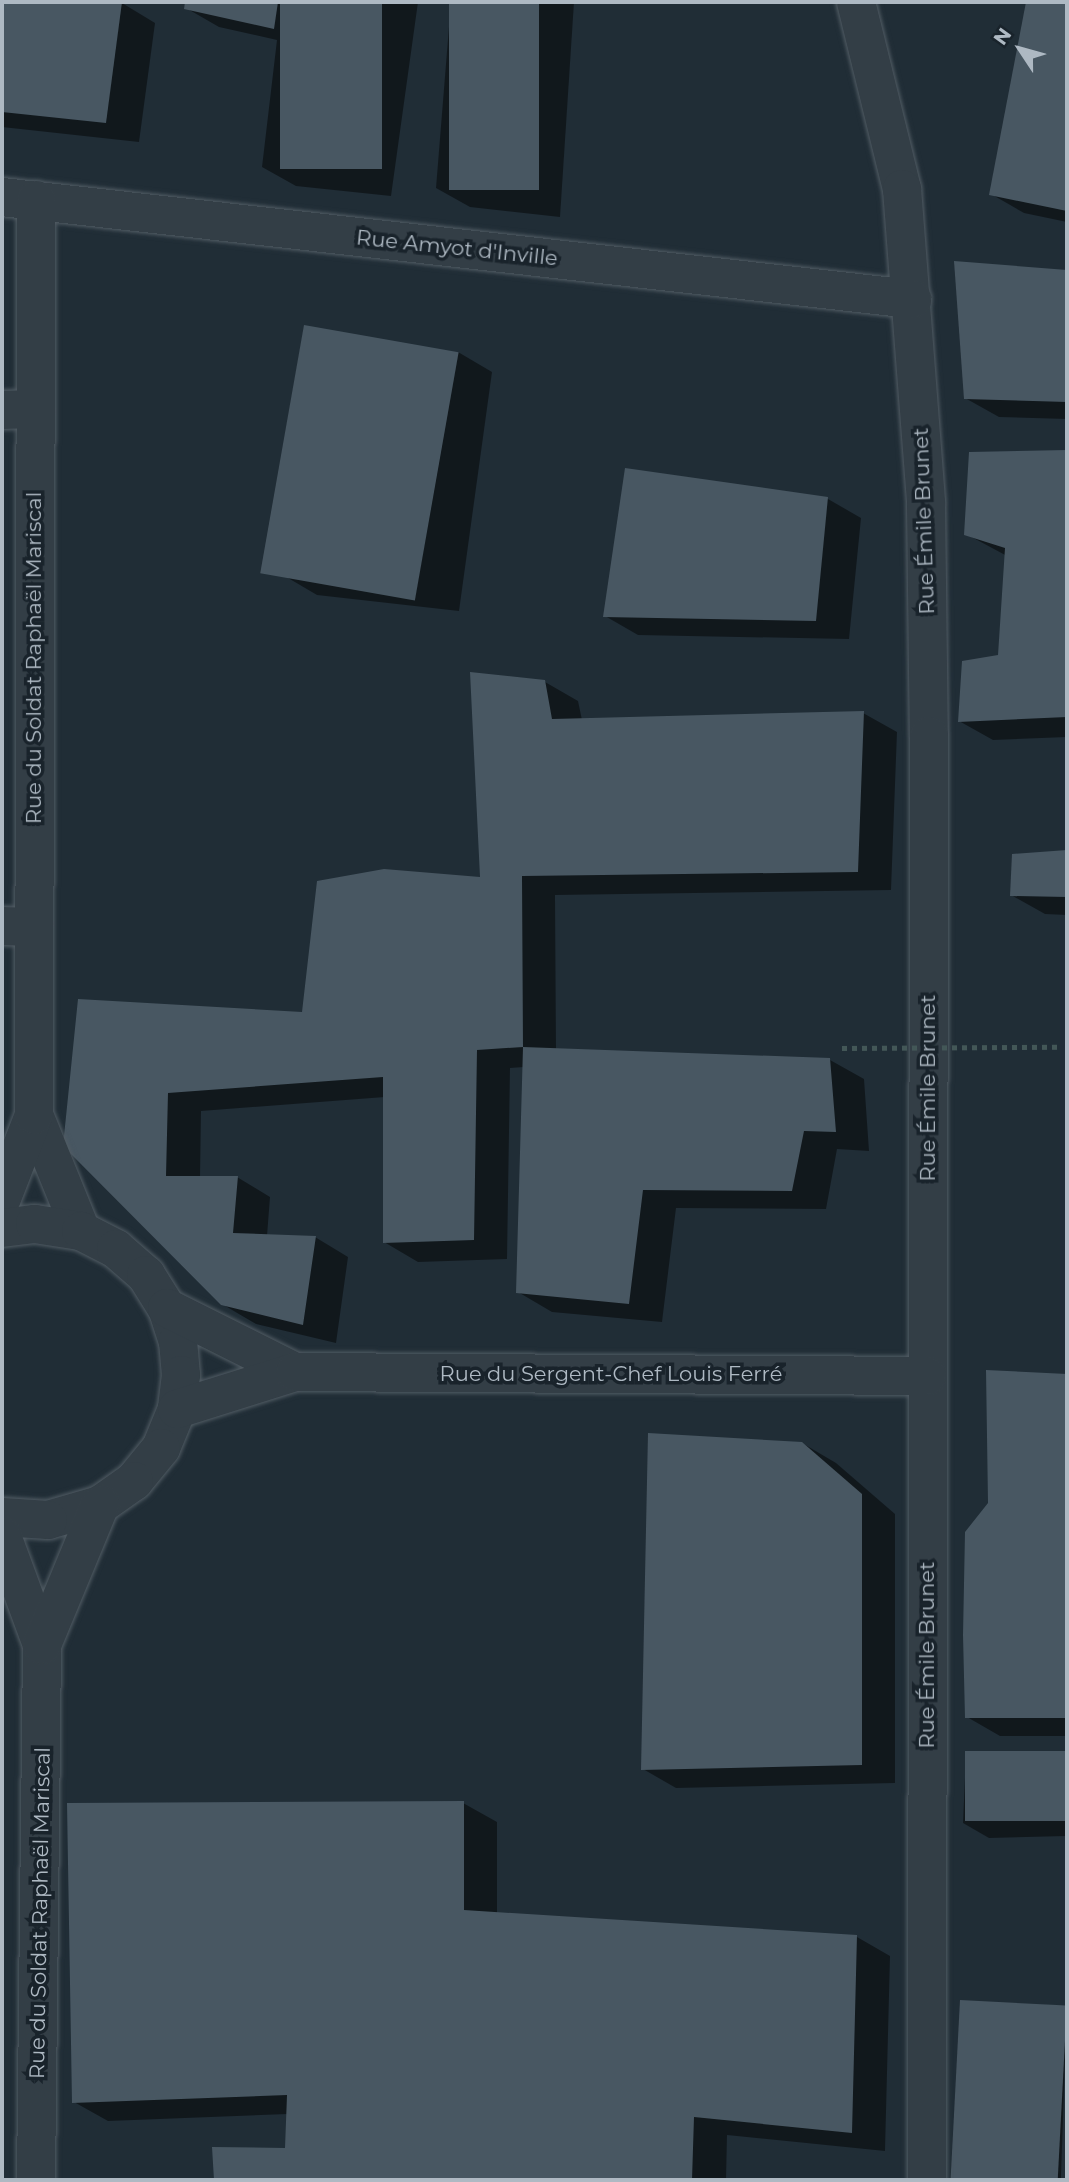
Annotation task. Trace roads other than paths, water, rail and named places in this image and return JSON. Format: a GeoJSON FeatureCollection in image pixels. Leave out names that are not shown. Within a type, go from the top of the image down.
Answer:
{"type":"FeatureCollection","features":[{"type":"Feature","properties":{"kind":"street","name":"Rue Émile Brunet"},"geometry":{"type":"LineString","coordinates":[[856,2],[902,189],[926,504],[929,736],[927,2180]]}},
{"type":"Feature","properties":{"kind":"street","name":"Rue Amyot d'Inville"},"geometry":{"type":"LineString","coordinates":[[19,199],[912,299]]}},
{"type":"Feature","properties":{"kind":"street","name":"Rue du Soldat Raphaël Mariscal"},"geometry":{"type":"LineString","coordinates":[[19,199],[18,926],[34,1115],[81,1231]]}},
{"type":"Feature","properties":{"kind":"street","name":"Rue du Soldat Raphaël Mariscal"},"geometry":{"type":"LineString","coordinates":[[2,1198],[34,1115]]}},
{"type":"Feature","properties":{"kind":"street"},"geometry":{"type":"LineString","coordinates":[[2,1228],[35,1224],[81,1231],[116,1249],[146,1275],[167,1308],[178,1341],[181,1375],[177,1409],[161,1448],[134,1480],[100,1505],[48,1520],[2,1517]]}},
{"type":"Feature","properties":{"kind":"street","name":"Rue du Sergent-Chef Louis Ferré"},"geometry":{"type":"LineString","coordinates":[[167,1308],[295,1371]]}},
{"type":"Feature","properties":{"kind":"street","name":"Rue du Sergent-Chef Louis Ferré"},"geometry":{"type":"LineString","coordinates":[[177,1409],[295,1371],[927,1376]]}},
{"type":"Feature","properties":{"kind":"street","name":"Rue du Soldat Raphaël Mariscal"},"geometry":{"type":"LineString","coordinates":[[42,1645],[100,1505]]}},
{"type":"Feature","properties":{"kind":"street","name":"Rue du Soldat Raphaël Mariscal"},"geometry":{"type":"LineString","coordinates":[[2,1536],[42,1645],[36,2180]]}}]}
